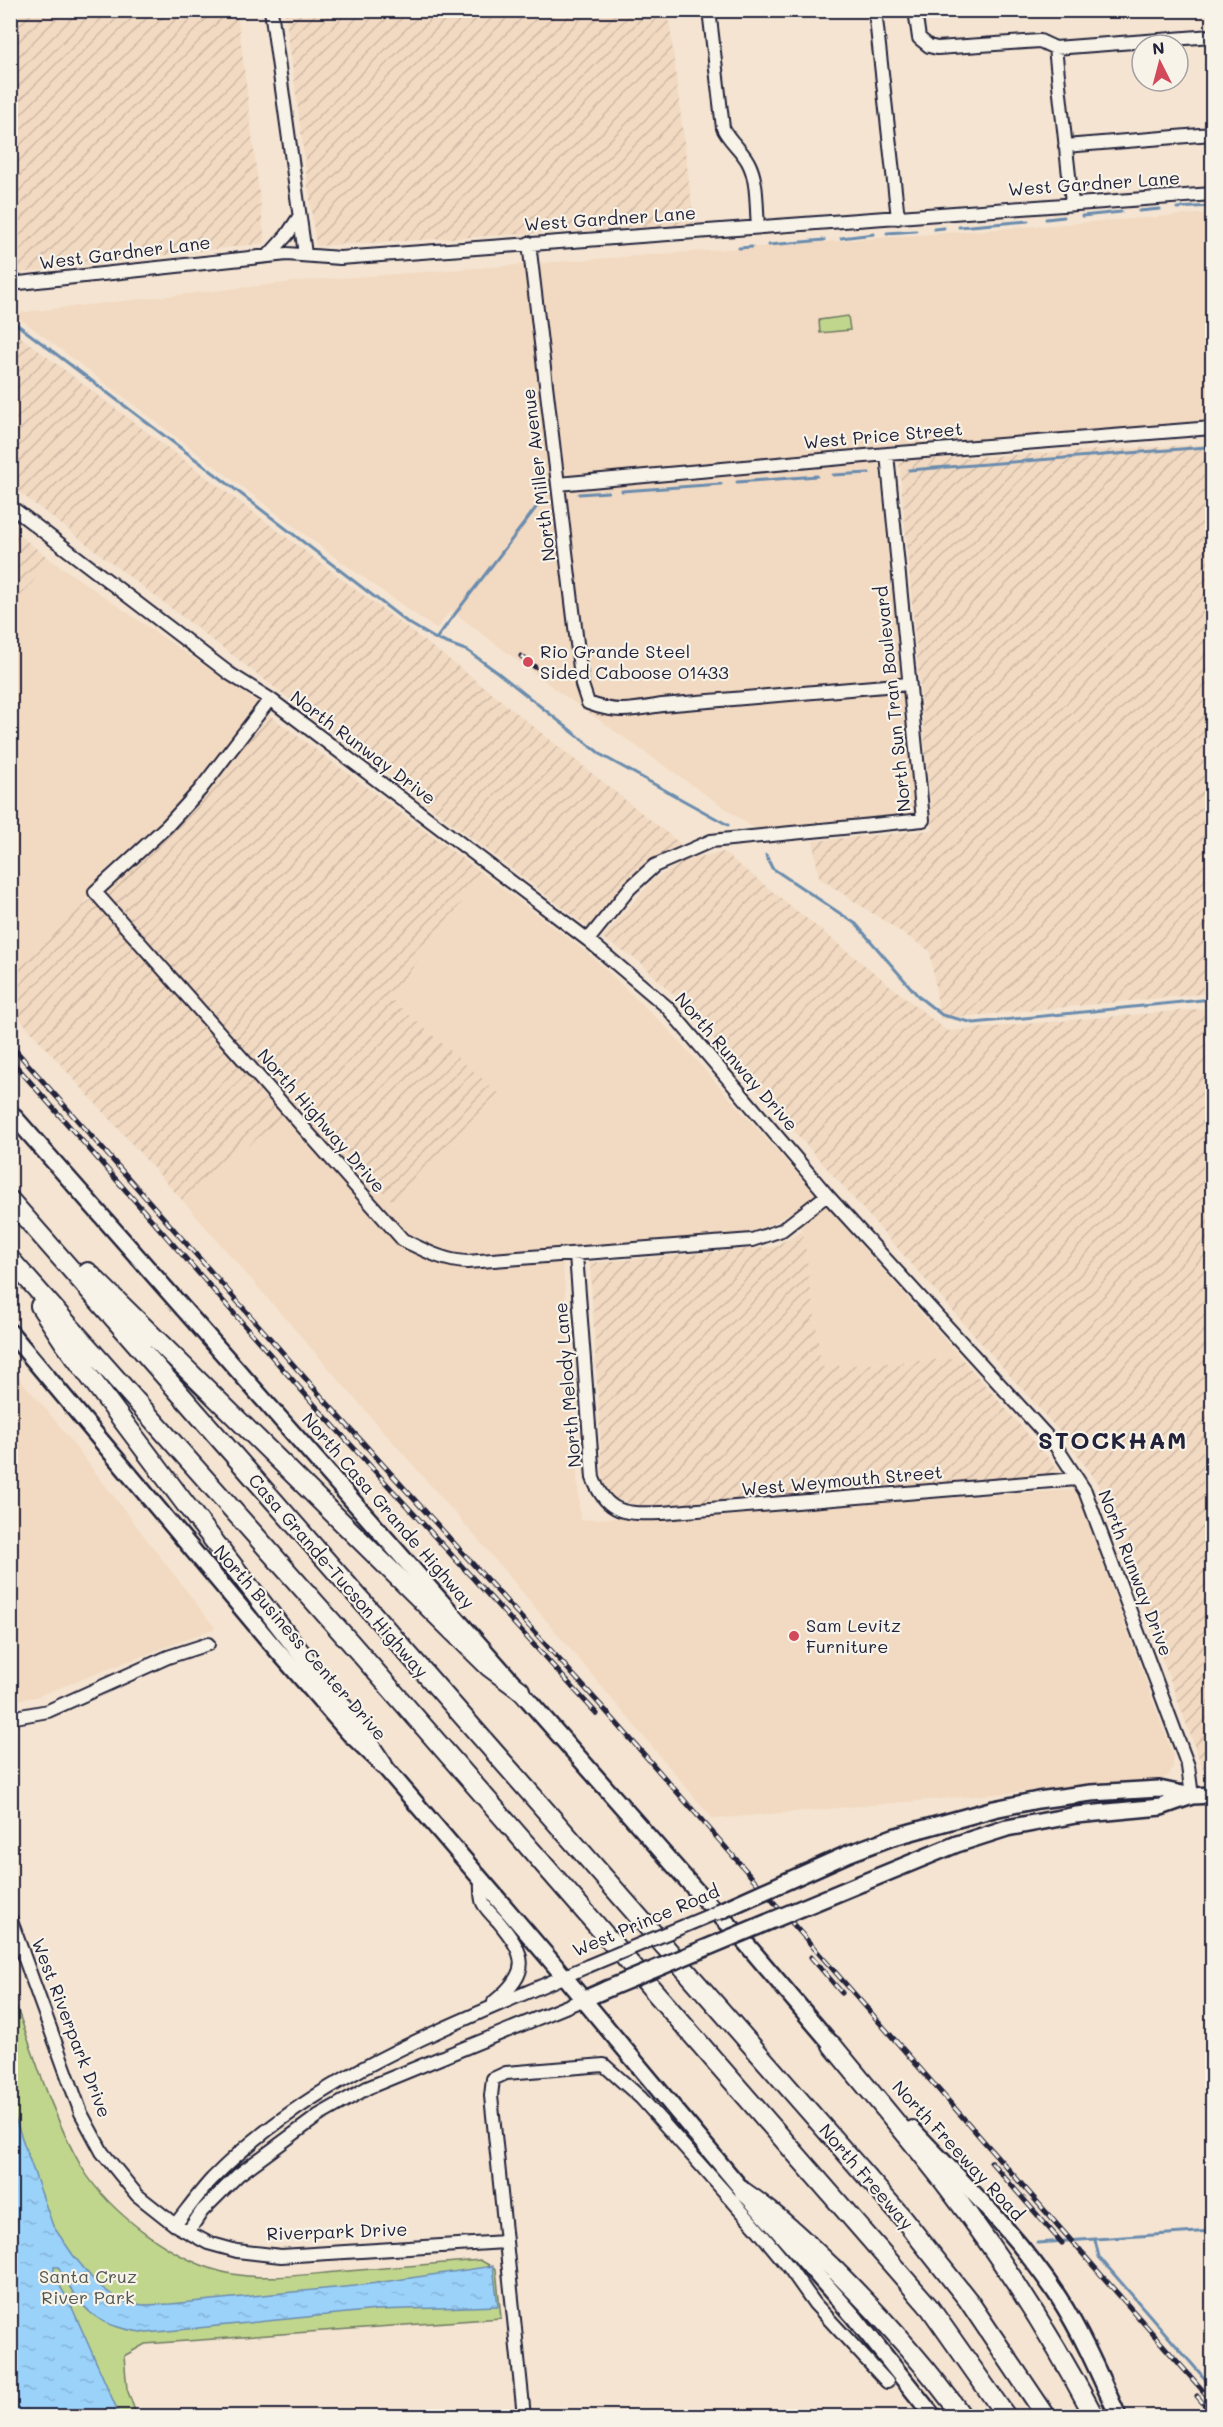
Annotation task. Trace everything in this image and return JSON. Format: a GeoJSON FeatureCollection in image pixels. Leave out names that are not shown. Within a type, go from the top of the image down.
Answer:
{"type":"FeatureCollection","features":[{"type":"Feature","properties":{"kind":"highway"},"geometry":{"type":"LineString","coordinates":[[10,1198],[489,1667],[520,1690]]}},
{"type":"Feature","properties":{"kind":"highway","name":"Casa Grande-Tucson Highway"},"geometry":{"type":"LineString","coordinates":[[10,1198],[668,1951]]}},
{"type":"Feature","properties":{"kind":"highway","name":"Casa Grande-Tucson Highway"},"geometry":{"type":"LineString","coordinates":[[10,1259],[358,1651],[632,1966]]}},
{"type":"Feature","properties":{"kind":"highway"},"geometry":{"type":"LineString","coordinates":[[10,1266],[64,1344],[352,1719],[383,1765]]}},
{"type":"Feature","properties":{"kind":"highway","name":"North Freeway"},"geometry":{"type":"LineString","coordinates":[[668,1951],[902,2217],[968,2300],[1046,2416]]}},
{"type":"Feature","properties":{"kind":"highway","name":"North Freeway"},"geometry":{"type":"LineString","coordinates":[[632,1966],[930,2308],[1006,2416]]}},
{"type":"Feature","properties":{"kind":"highway"},"geometry":{"type":"LineString","coordinates":[[831,2045],[948,2188],[986,2241],[1047,2333],[1094,2416]]}},
{"type":"Feature","properties":{"kind":"highway"},"geometry":{"type":"LineString","coordinates":[[744,2192],[788,2224],[867,2302],[918,2360],[962,2416]]}},
{"type":"Feature","properties":{"kind":"main road","name":"North Casa Grande Highway"},"geometry":{"type":"LineString","coordinates":[[10,1112],[700,1895],[738,1934]]}},
{"type":"Feature","properties":{"kind":"main road","name":"North Business Center Drive"},"geometry":{"type":"LineString","coordinates":[[10,1332],[341,1725],[383,1765],[563,1977]]}},
{"type":"Feature","properties":{"kind":"main road","name":"West Prince Road"},"geometry":{"type":"LineString","coordinates":[[718,1912],[850,1853],[893,1837],[994,1809],[1091,1793],[1159,1789],[1192,1796],[1212,1795]]}},
{"type":"Feature","properties":{"kind":"main road","name":"West Prince Road"},"geometry":{"type":"LineString","coordinates":[[582,2000],[957,1844],[1007,1828],[1076,1815],[1161,1807],[1192,1796]]}},
{"type":"Feature","properties":{"kind":"main road","name":"North Freeway Road"},"geometry":{"type":"LineString","coordinates":[[738,1934],[831,2045],[1010,2233],[1058,2296],[1087,2345],[1118,2416]]}},
{"type":"Feature","properties":{"kind":"main road"},"geometry":{"type":"LineString","coordinates":[[563,1977],[744,2192],[854,2317],[933,2416]]}},
{"type":"Feature","properties":{"kind":"street"},"geometry":{"type":"LineString","coordinates":[[271,10],[305,254]]}},
{"type":"Feature","properties":{"kind":"street"},"geometry":{"type":"LineString","coordinates":[[709,10],[723,128],[731,143],[748,162],[754,183],[758,226]]}},
{"type":"Feature","properties":{"kind":"street"},"geometry":{"type":"LineString","coordinates":[[875,10],[898,218]]}},
{"type":"Feature","properties":{"kind":"street"},"geometry":{"type":"LineString","coordinates":[[915,10],[918,35],[923,42],[937,48],[1040,41],[1055,48],[1212,36]]}},
{"type":"Feature","properties":{"kind":"street"},"geometry":{"type":"LineString","coordinates":[[1055,48],[1072,203]]}},
{"type":"Feature","properties":{"kind":"street"},"geometry":{"type":"LineString","coordinates":[[1065,146],[1212,134]]}},
{"type":"Feature","properties":{"kind":"street","name":"West Gardner Lane"},"geometry":{"type":"LineString","coordinates":[[10,284],[268,256],[305,254],[340,258],[831,220],[898,218],[1212,194]]}},
{"type":"Feature","properties":{"kind":"street"},"geometry":{"type":"LineString","coordinates":[[268,256],[287,235],[299,217]]}},
{"type":"Feature","properties":{"kind":"street","name":"North Miller Avenue"},"geometry":{"type":"LineString","coordinates":[[529,243],[582,685],[588,703],[607,710],[624,711],[662,705],[909,684]]}},
{"type":"Feature","properties":{"kind":"street","name":"West Price Street"},"geometry":{"type":"LineString","coordinates":[[558,484],[887,454],[1212,428]]}},
{"type":"Feature","properties":{"kind":"street","name":"North Sun Tran Boulevard"},"geometry":{"type":"LineString","coordinates":[[588,940],[630,888],[654,866],[711,841],[923,820],[887,454]]}},
{"type":"Feature","properties":{"kind":"street","name":"North Runway Drive"},"geometry":{"type":"LineString","coordinates":[[10,506],[230,674],[270,699],[588,940],[667,1007],[827,1195],[1055,1445],[1085,1491],[1188,1766],[1192,1796]]}},
{"type":"Feature","properties":{"kind":"street","name":"North Highway Drive"},"geometry":{"type":"LineString","coordinates":[[270,699],[200,790],[166,826],[95,892],[404,1240],[430,1254],[453,1261],[576,1255],[752,1240],[782,1230],[827,1195]]}},
{"type":"Feature","properties":{"kind":"street","name":"North Melody Lane"},"geometry":{"type":"LineString","coordinates":[[576,1255],[593,1478],[599,1495],[611,1506]]}},
{"type":"Feature","properties":{"kind":"street","name":"West Weymouth Street"},"geometry":{"type":"LineString","coordinates":[[611,1506],[622,1512],[662,1513],[1077,1479]]}},
{"type":"Feature","properties":{"kind":"street"},"geometry":{"type":"LineString","coordinates":[[10,1718],[48,1711],[168,1657],[208,1644]]}},
{"type":"Feature","properties":{"kind":"street"},"geometry":{"type":"LineString","coordinates":[[481,1880],[482,1902],[515,1942],[522,1958],[520,1971],[507,1992],[486,2010]]}},
{"type":"Feature","properties":{"kind":"street","name":"West Prince Road"},"geometry":{"type":"LineString","coordinates":[[175,2225],[211,2180],[263,2132],[337,2081],[388,2054],[486,2010],[718,1912]]}},
{"type":"Feature","properties":{"kind":"street","name":"West Riverpark Drive"},"geometry":{"type":"LineString","coordinates":[[10,1918],[81,2113],[102,2152],[137,2195],[175,2225]]}},
{"type":"Feature","properties":{"kind":"street","name":"West Prince Road"},"geometry":{"type":"LineString","coordinates":[[188,2232],[202,2211],[238,2175],[318,2116],[367,2088],[582,2000]]}},
{"type":"Feature","properties":{"kind":"street"},"geometry":{"type":"LineString","coordinates":[[524,2416],[491,2096],[494,2079],[506,2073],[604,2065],[641,2098],[754,2225],[788,2266],[815,2304],[887,2382]]}},
{"type":"Feature","properties":{"kind":"street","name":"Riverpark Drive"},"geometry":{"type":"LineString","coordinates":[[175,2225],[208,2243],[237,2251],[281,2256],[505,2242]]}},
{"type":"Feature","properties":{"kind":"shaded area"},"geometry":{"type":"Polygon","coordinates":[[[10,11],[237,11],[265,243],[11,274],[10,11]]]}},
{"type":"Feature","properties":{"kind":"shaded area"},"geometry":{"type":"Polygon","coordinates":[[[285,11],[668,11],[694,224],[316,246],[285,11]]]}},
{"type":"Feature","properties":{"kind":"shaded area"},"geometry":{"type":"Polygon","coordinates":[[[1212,213],[1212,424],[877,446],[915,815],[758,831],[562,694],[451,610],[436,629],[336,558],[18,317],[17,313],[303,281],[1212,213]]]}},
{"type":"Feature","properties":{"kind":"shaded area"},"geometry":{"type":"Polygon","coordinates":[[[10,329],[460,668],[683,846],[640,867],[588,927],[11,486],[10,329]]]}},
{"type":"Feature","properties":{"kind":"shaded area"},"geometry":{"type":"Polygon","coordinates":[[[1212,444],[1212,993],[940,1019],[930,951],[819,878],[813,841],[933,830],[899,461],[1212,444]]]}},
{"type":"Feature","properties":{"kind":"shaded area"},"geometry":{"type":"Polygon","coordinates":[[[11,529],[51,560],[11,608],[11,529]]]}},
{"type":"Feature","properties":{"kind":"shaded area"},"geometry":{"type":"Polygon","coordinates":[[[51,560],[258,703],[176,807],[96,879],[82,907],[11,970],[11,608],[51,560]]]}},
{"type":"Feature","properties":{"kind":"shaded area"},"geometry":{"type":"Polygon","coordinates":[[[269,715],[483,874],[390,998],[500,1094],[396,1205],[298,1104],[183,1201],[11,1009],[10,970],[188,813],[269,715]]]}},
{"type":"Feature","properties":{"kind":"shaded area"},"geometry":{"type":"Polygon","coordinates":[[[723,852],[947,1031],[1212,1008],[1212,1777],[1206,1777],[1097,1482],[1067,1440],[674,995],[640,962],[602,938],[653,880],[686,860],[723,852]]]}},
{"type":"Feature","properties":{"kind":"shaded area"},"geometry":{"type":"Polygon","coordinates":[[[483,874],[589,954],[671,1032],[961,1358],[822,1367],[803,1231],[789,1213],[773,1223],[744,1234],[562,1249],[580,1520],[1076,1490],[1173,1756],[1173,1767],[1168,1776],[1162,1779],[713,1819],[482,1544],[183,1201],[298,1104],[396,1205],[499,1094],[390,998],[483,874]]]}},
{"type":"Feature","properties":{"kind":"shaded area"},"geometry":{"type":"Polygon","coordinates":[[[803,1231],[822,1367],[961,1358],[1062,1473],[647,1509],[616,1499],[603,1486],[590,1263],[773,1247],[803,1231]]]}},
{"type":"Feature","properties":{"kind":"shaded area"},"geometry":{"type":"Polygon","coordinates":[[[11,1369],[50,1414],[215,1628],[35,1697],[11,1701],[11,1369]]]}},
{"type":"Feature","properties":{"kind":"green space"},"geometry":{"type":"Polygon","coordinates":[[[848,316],[850,330],[820,333],[819,320],[848,316]]]}},
{"type":"Feature","properties":{"kind":"green space","name":"Santa Cruz River Park"},"geometry":{"type":"Polygon","coordinates":[[[10,1989],[51,2102],[81,2166],[93,2184],[109,2201],[146,2234],[189,2260],[245,2276],[297,2276],[480,2260],[496,2269],[501,2318],[145,2344],[124,2356],[127,2389],[137,2416],[11,2416],[10,1989]]]}},
{"type":"Feature","properties":{"kind":"water"},"geometry":{"type":"Polygon","coordinates":[[[11,2107],[53,2226],[96,2283],[115,2297],[129,2303],[171,2304],[355,2286],[493,2266],[498,2306],[377,2310],[147,2333],[115,2326],[92,2314],[75,2295],[58,2267],[54,2267],[54,2276],[70,2303],[120,2416],[11,2416],[11,2107]]]}},
{"type":"Feature","properties":{"kind":"waterway"},"geometry":{"type":"LineString","coordinates":[[1177,208],[1212,206]]}},
{"type":"Feature","properties":{"kind":"waterway"},"geometry":{"type":"LineString","coordinates":[[1139,211],[1160,209]]}},
{"type":"Feature","properties":{"kind":"waterway"},"geometry":{"type":"LineString","coordinates":[[1082,216],[1121,212]]}},
{"type":"Feature","properties":{"kind":"waterway"},"geometry":{"type":"LineString","coordinates":[[1046,219],[1064,217]]}},
{"type":"Feature","properties":{"kind":"waterway"},"geometry":{"type":"LineString","coordinates":[[959,227],[1028,221]]}},
{"type":"Feature","properties":{"kind":"waterway"},"geometry":{"type":"LineString","coordinates":[[934,229],[944,228]]}},
{"type":"Feature","properties":{"kind":"waterway"},"geometry":{"type":"LineString","coordinates":[[887,233],[916,231]]}},
{"type":"Feature","properties":{"kind":"waterway"},"geometry":{"type":"LineString","coordinates":[[841,238],[874,234]]}},
{"type":"Feature","properties":{"kind":"waterway"},"geometry":{"type":"LineString","coordinates":[[769,245],[824,240]]}},
{"type":"Feature","properties":{"kind":"waterway"},"geometry":{"type":"LineString","coordinates":[[739,248],[752,247]]}},
{"type":"Feature","properties":{"kind":"waterway"},"geometry":{"type":"LineString","coordinates":[[11,320],[407,622],[436,639],[468,651],[603,756],[728,825]]}},
{"type":"Feature","properties":{"kind":"waterway"},"geometry":{"type":"LineString","coordinates":[[909,470],[1207,447]]}},
{"type":"Feature","properties":{"kind":"waterway"},"geometry":{"type":"LineString","coordinates":[[833,475],[869,473]]}},
{"type":"Feature","properties":{"kind":"waterway"},"geometry":{"type":"LineString","coordinates":[[737,482],[817,476]]}},
{"type":"Feature","properties":{"kind":"waterway"},"geometry":{"type":"LineString","coordinates":[[622,491],[721,484]]}},
{"type":"Feature","properties":{"kind":"waterway"},"geometry":{"type":"LineString","coordinates":[[579,494],[608,492]]}},
{"type":"Feature","properties":{"kind":"waterway"},"geometry":{"type":"LineString","coordinates":[[436,639],[541,501]]}},
{"type":"Feature","properties":{"kind":"waterway"},"geometry":{"type":"LineString","coordinates":[[766,855],[772,868],[856,924],[919,997],[942,1015],[974,1023],[1212,999]]}},
{"type":"Feature","properties":{"kind":"waterway"},"geometry":{"type":"LineString","coordinates":[[1037,2243],[1212,2231]]}},
{"type":"Feature","properties":{"kind":"waterway"},"geometry":{"type":"LineString","coordinates":[[1095,2240],[1099,2257],[1212,2387]]}},
{"type":"Feature","properties":{"kind":"railway"},"geometry":{"type":"LineString","coordinates":[[521,656],[535,667]]}},
{"type":"Feature","properties":{"kind":"railway"},"geometry":{"type":"LineString","coordinates":[[10,1044],[328,1404],[605,1710],[1212,2401]]}},
{"type":"Feature","properties":{"kind":"railway"},"geometry":{"type":"LineString","coordinates":[[10,1059],[319,1410],[597,1714]]}},
{"type":"Feature","properties":{"kind":"railway"},"geometry":{"type":"LineString","coordinates":[[811,1957],[842,1993]]}},
{"type":"Feature","properties":{"kind":"railway"},"geometry":{"type":"LineString","coordinates":[[991,2162],[1062,2243]]}},
{"type":"Feature","properties":{"kind":"railway"},"geometry":{"type":"LineString","coordinates":[[1197,2396],[1212,2414]]}},
{"type":"Feature","properties":{"kind":"place","name":"Rio Grande Steel Sided Caboose 01433"},"geometry":{"type":"Point","coordinates":[528,662]}},
{"type":"Feature","properties":{"kind":"place","name":"Sam Levitz Furniture"},"geometry":{"type":"Point","coordinates":[794,1636]}},
{"type":"Feature","properties":{"kind":"district","name":"STOCKHAM"},"geometry":{"type":"Point","coordinates":[1113,1441]}}]}
